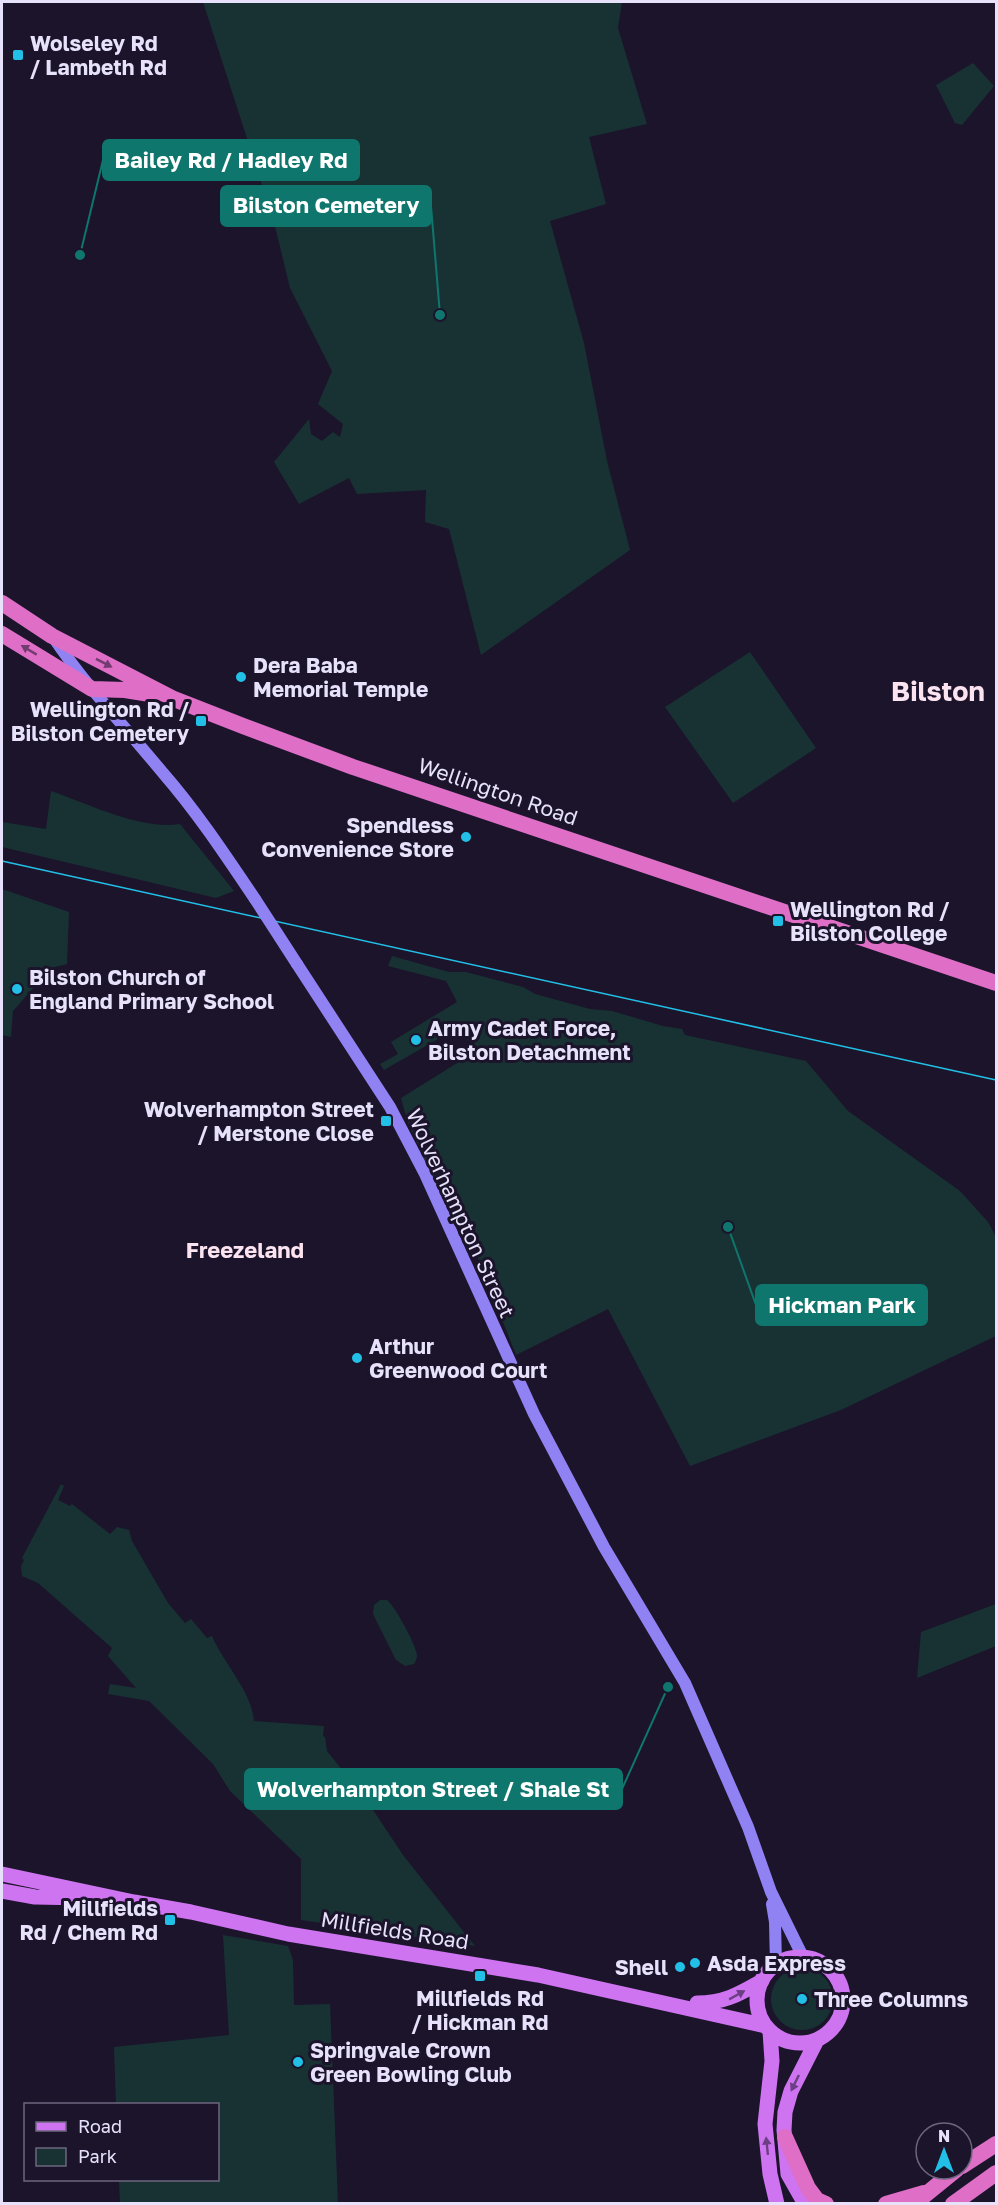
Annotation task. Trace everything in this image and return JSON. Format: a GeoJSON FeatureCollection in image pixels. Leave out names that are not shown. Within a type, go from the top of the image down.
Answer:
{"type":"FeatureCollection","features":[{"type":"Feature","properties":{"kind":"highway","name":"Wellington Road"},"geometry":{"type":"LineString","coordinates":[[2,603],[52,636],[174,699],[353,767],[996,983]]}},
{"type":"Feature","properties":{"kind":"highway"},"geometry":{"type":"LineString","coordinates":[[2,634],[92,689],[143,692],[174,699]]}},
{"type":"Feature","properties":{"kind":"highway"},"geometry":{"type":"LineString","coordinates":[[785,2137],[808,2188],[817,2200],[826,2204]]}},
{"type":"Feature","properties":{"kind":"highway"},"geometry":{"type":"LineString","coordinates":[[974,2158],[996,2144]]}},
{"type":"Feature","properties":{"kind":"highway"},"geometry":{"type":"LineString","coordinates":[[953,2204],[996,2173]]}},
{"type":"Feature","properties":{"kind":"highway"},"geometry":{"type":"LineString","coordinates":[[914,2204],[941,2181]]}},
{"type":"Feature","properties":{"kind":"highway"},"geometry":{"type":"LineString","coordinates":[[886,2204],[927,2192]]}},
{"type":"Feature","properties":{"kind":"main road","name":"Wolverhampton Street"},"geometry":{"type":"LineString","coordinates":[[52,636],[92,689],[198,818],[255,899],[390,1107],[425,1174],[539,1424],[604,1547],[685,1683],[748,1827],[771,1893]]}},
{"type":"Feature","properties":{"kind":"main road","name":"Millfields Road"},"geometry":{"type":"LineString","coordinates":[[2,1874],[191,1911],[341,1944],[538,1974],[768,2028]]}},
{"type":"Feature","properties":{"kind":"main road","name":"Millfields Road"},"geometry":{"type":"LineString","coordinates":[[2,1891],[35,1897],[117,1898]]}},
{"type":"Feature","properties":{"kind":"main road"},"geometry":{"type":"LineString","coordinates":[[771,1893],[803,1958]]}},
{"type":"Feature","properties":{"kind":"main road"},"geometry":{"type":"LineString","coordinates":[[771,1893],[776,1922],[776,1965]]}},
{"type":"Feature","properties":{"kind":"main road"},"geometry":{"type":"LineString","coordinates":[[787,1959],[817,1960],[828,1967],[838,1979],[843,1995],[842,2010],[831,2030],[817,2040],[806,2043],[780,2038],[768,2028],[760,2014],[758,2002],[762,1981],[776,1965],[787,1959]]}},
{"type":"Feature","properties":{"kind":"main road","name":"Millfields Road"},"geometry":{"type":"LineString","coordinates":[[667,2003],[720,2002],[762,1981]]}},
{"type":"Feature","properties":{"kind":"main road"},"geometry":{"type":"LineString","coordinates":[[768,2028],[772,2061],[765,2124],[770,2174],[777,2204]]}},
{"type":"Feature","properties":{"kind":"main road"},"geometry":{"type":"LineString","coordinates":[[805,2204],[788,2174],[785,2112],[791,2091],[817,2040]]}},
{"type":"Feature","properties":{"kind":"green space"},"geometry":{"type":"Polygon","coordinates":[[[203,2],[622,2],[618,28],[647,124],[589,137],[606,204],[550,221],[584,343],[607,461],[630,550],[481,655],[449,529],[425,522],[426,490],[357,494],[349,478],[299,504],[274,462],[309,419],[311,434],[322,441],[333,432],[340,437],[343,424],[318,404],[332,371],[290,288],[274,222],[203,2]]]}},
{"type":"Feature","properties":{"kind":"green space"},"geometry":{"type":"Polygon","coordinates":[[[973,63],[994,86],[962,125],[955,123],[936,85],[973,63]]]}},
{"type":"Feature","properties":{"kind":"green space"},"geometry":{"type":"Polygon","coordinates":[[[750,652],[816,748],[733,803],[665,707],[750,652]]]}},
{"type":"Feature","properties":{"kind":"green space"},"geometry":{"type":"Polygon","coordinates":[[[51,791],[132,820],[165,825],[180,824],[234,891],[216,898],[2,847],[2,822],[46,829],[51,791]]]}},
{"type":"Feature","properties":{"kind":"green space","name":"Bilston Church of England Primary School"},"geometry":{"type":"Polygon","coordinates":[[[2,889],[69,912],[67,964],[51,968],[13,1011],[11,1037],[2,1035],[2,889]]]}},
{"type":"Feature","properties":{"kind":"green space"},"geometry":{"type":"Polygon","coordinates":[[[392,956],[449,972],[466,972],[523,987],[535,994],[590,1009],[612,1011],[663,1026],[682,1029],[685,1035],[806,1061],[848,1111],[960,1191],[988,1222],[996,1237],[996,1336],[841,1410],[690,1466],[608,1309],[516,1355],[468,1233],[463,1223],[453,1216],[426,1164],[407,1120],[401,1098],[478,1050],[469,1040],[452,1031],[384,1070],[380,1064],[398,1054],[391,1042],[457,1002],[446,981],[388,966],[392,956]]]}},
{"type":"Feature","properties":{"kind":"green space"},"geometry":{"type":"Polygon","coordinates":[[[61,1484],[64,1486],[58,1500],[70,1506],[72,1504],[110,1534],[117,1527],[129,1530],[132,1541],[168,1603],[185,1623],[191,1619],[207,1638],[212,1636],[248,1699],[254,1721],[324,1726],[323,1736],[327,1751],[365,1798],[403,1855],[475,1946],[301,1920],[301,1859],[230,1791],[213,1764],[149,1701],[108,1694],[110,1684],[136,1688],[108,1656],[112,1648],[38,1583],[22,1576],[21,1566],[24,1560],[22,1558],[61,1484]]]}},
{"type":"Feature","properties":{"kind":"green space"},"geometry":{"type":"Polygon","coordinates":[[[380,1600],[387,1600],[391,1604],[405,1626],[417,1655],[414,1664],[405,1666],[396,1660],[373,1614],[374,1605],[380,1600]]]}},
{"type":"Feature","properties":{"kind":"green space"},"geometry":{"type":"Polygon","coordinates":[[[996,1604],[996,1646],[917,1678],[921,1632],[996,1604]]]}},
{"type":"Feature","properties":{"kind":"green space"},"geometry":{"type":"Polygon","coordinates":[[[223,1935],[288,1946],[293,1960],[294,2005],[330,2004],[338,2203],[120,2203],[119,2181],[219,2181],[219,2103],[116,2103],[114,2047],[229,2035],[223,1935]]]}},
{"type":"Feature","properties":{"kind":"green space"},"geometry":{"type":"Polygon","coordinates":[[[802,1968],[814,1970],[824,1977],[831,1987],[833,1999],[831,2011],[824,2021],[814,2028],[802,2030],[790,2028],[780,2021],[773,2011],[771,1999],[773,1987],[780,1977],[790,1970],[802,1968]]]}},
{"type":"Feature","properties":{"kind":"tram line"},"geometry":{"type":"LineString","coordinates":[[2,861],[996,1080]]}},
{"type":"Feature","properties":{"kind":"place","name":"Wolseley Rd / Lambeth Rd"},"geometry":{"type":"Point","coordinates":[18,55]}},
{"type":"Feature","properties":{"kind":"place","name":"Bailey Rd / Hadley Rd"},"geometry":{"type":"Point","coordinates":[80,255]}},
{"type":"Feature","properties":{"kind":"place","name":"Bilston Cemetery"},"geometry":{"type":"Point","coordinates":[440,315]}},
{"type":"Feature","properties":{"kind":"place","name":"Dera Baba Memorial Temple"},"geometry":{"type":"Point","coordinates":[241,677]}},
{"type":"Feature","properties":{"kind":"place","name":"Wellington Rd / Bilston Cemetery"},"geometry":{"type":"Point","coordinates":[201,721]}},
{"type":"Feature","properties":{"kind":"place","name":"Spendless Convenience Store"},"geometry":{"type":"Point","coordinates":[466,837]}},
{"type":"Feature","properties":{"kind":"place","name":"Wellington Rd / Bilston College"},"geometry":{"type":"Point","coordinates":[778,921]}},
{"type":"Feature","properties":{"kind":"place","name":"Bilston Church of England Primary School"},"geometry":{"type":"Point","coordinates":[17,989]}},
{"type":"Feature","properties":{"kind":"place","name":"Army Cadet Force, Bilston Detachment"},"geometry":{"type":"Point","coordinates":[416,1040]}},
{"type":"Feature","properties":{"kind":"place","name":"Wolverhampton Street / Merstone Close"},"geometry":{"type":"Point","coordinates":[386,1121]}},
{"type":"Feature","properties":{"kind":"place","name":"Hickman Park"},"geometry":{"type":"Point","coordinates":[728,1227]}},
{"type":"Feature","properties":{"kind":"place","name":"Arthur Greenwood Court"},"geometry":{"type":"Point","coordinates":[357,1358]}},
{"type":"Feature","properties":{"kind":"place","name":"Wolverhampton Street / Shale St"},"geometry":{"type":"Point","coordinates":[668,1687]}},
{"type":"Feature","properties":{"kind":"place","name":"Millfields Rd / Chem Rd"},"geometry":{"type":"Point","coordinates":[170,1920]}},
{"type":"Feature","properties":{"kind":"place","name":"Asda Express"},"geometry":{"type":"Point","coordinates":[695,1963]}},
{"type":"Feature","properties":{"kind":"place","name":"Shell"},"geometry":{"type":"Point","coordinates":[680,1967]}},
{"type":"Feature","properties":{"kind":"place","name":"Millfields Rd / Hickman Rd"},"geometry":{"type":"Point","coordinates":[480,1976]}},
{"type":"Feature","properties":{"kind":"place","name":"Three Columns"},"geometry":{"type":"Point","coordinates":[802,1999]}},
{"type":"Feature","properties":{"kind":"place","name":"Springvale Crown Green Bowling Club"},"geometry":{"type":"Point","coordinates":[298,2062]}},
{"type":"Feature","properties":{"kind":"district","name":"Bilston"},"geometry":{"type":"Point","coordinates":[938,691]}},
{"type":"Feature","properties":{"kind":"district","name":"Freezeland"},"geometry":{"type":"Point","coordinates":[245,1249]}}]}
